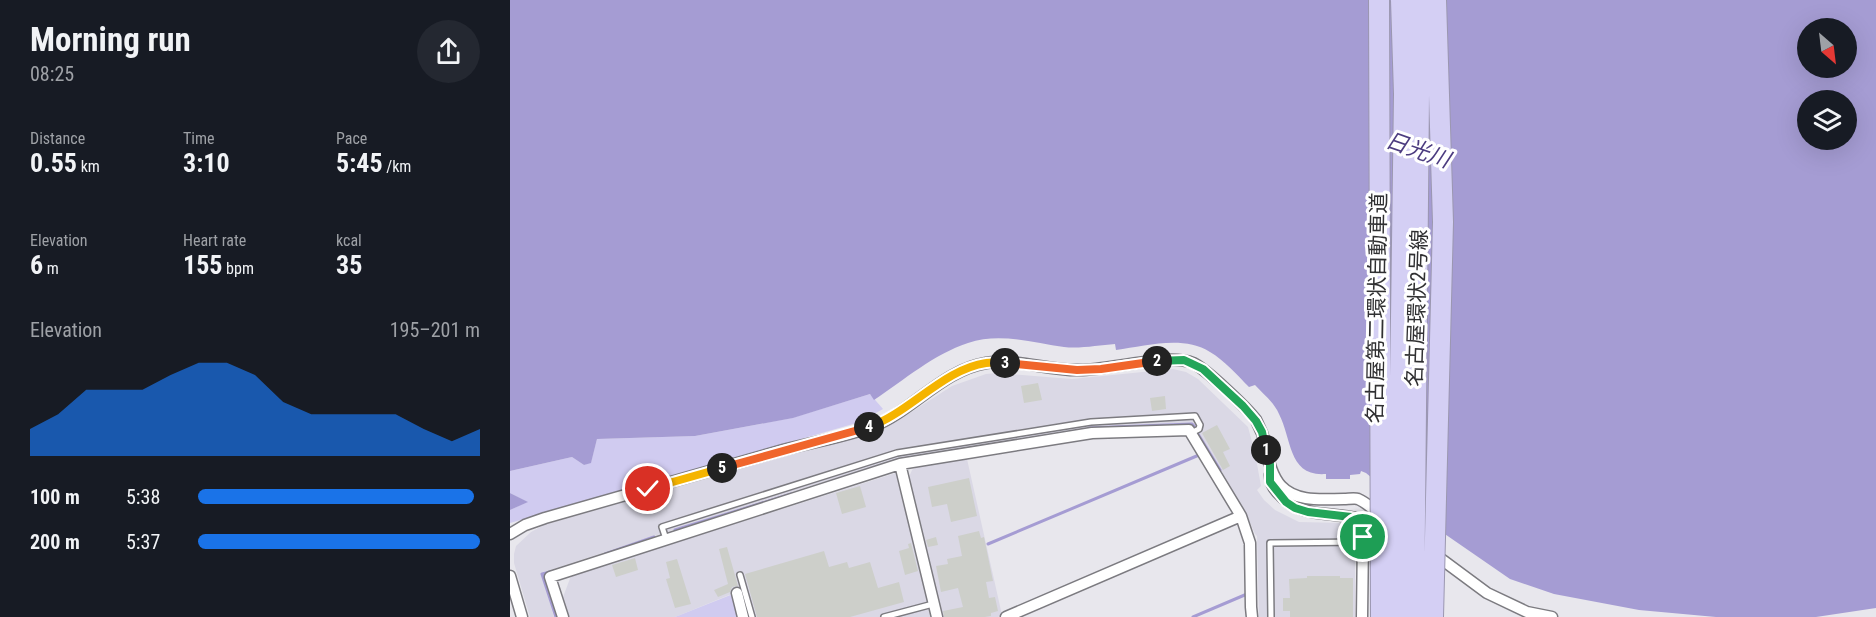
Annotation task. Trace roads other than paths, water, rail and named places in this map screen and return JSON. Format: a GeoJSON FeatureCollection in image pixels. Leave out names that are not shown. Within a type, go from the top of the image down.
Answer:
{"type":"FeatureCollection","features":[{"type":"Feature","properties":{"kind":"highway","name":"名古屋環状2号線"},"geometry":{"type":"LineString","coordinates":[[1379,0],[1381,617]]}},
{"type":"Feature","properties":{"kind":"highway","name":"名古屋第二環状自動車道"},"geometry":{"type":"LineString","coordinates":[[1397,617],[1404,94],[1401,0]]}},
{"type":"Feature","properties":{"kind":"highway","name":"名古屋第二環状自動車道"},"geometry":{"type":"LineString","coordinates":[[1414,617],[1419,95],[1416,0]]}},
{"type":"Feature","properties":{"kind":"highway","name":"名古屋環状2号線"},"geometry":{"type":"LineString","coordinates":[[1433,617],[1443,222],[1436,0]]}},
{"type":"Feature","properties":{"kind":"street"},"geometry":{"type":"LineString","coordinates":[[510,534],[525,525],[545,518],[876,425],[945,381],[974,366],[987,363],[1015,364],[1077,370],[1184,360],[1203,369],[1256,421],[1262,432],[1273,474],[1282,488],[1291,494],[1309,499],[1358,499],[1487,593],[1527,612],[1552,617]]}},
{"type":"Feature","properties":{"kind":"street"},"geometry":{"type":"LineString","coordinates":[[563,617],[550,577],[900,464],[1092,433],[1189,430],[1241,516],[1250,543],[1252,617]]}},
{"type":"Feature","properties":{"kind":"street"},"geometry":{"type":"LineString","coordinates":[[900,464],[936,617]]}},
{"type":"Feature","properties":{"kind":"street"},"geometry":{"type":"LineString","coordinates":[[1270,464],[1270,482],[1286,502],[1295,508],[1359,519],[1363,542],[1362,617]]}},
{"type":"Feature","properties":{"kind":"street"},"geometry":{"type":"LineString","coordinates":[[1006,617],[1241,516]]}},
{"type":"Feature","properties":{"kind":"street"},"geometry":{"type":"LineString","coordinates":[[510,576],[522,617]]}},
{"type":"Feature","properties":{"kind":"street"},"geometry":{"type":"LineString","coordinates":[[737,593],[742,617]]}},
{"type":"Feature","properties":{"kind":"lane"},"geometry":{"type":"LineString","coordinates":[[666,540],[662,527],[897,453],[1091,422],[1195,416],[1200,425],[1199,429],[1191,433]]}},
{"type":"Feature","properties":{"kind":"lane"},"geometry":{"type":"LineString","coordinates":[[897,453],[900,464]]}},
{"type":"Feature","properties":{"kind":"lane"},"geometry":{"type":"LineString","coordinates":[[1271,617],[1270,543],[1363,542]]}},
{"type":"Feature","properties":{"kind":"lane"},"geometry":{"type":"LineString","coordinates":[[740,575],[752,617]]}},
{"type":"Feature","properties":{"kind":"lane"},"geometry":{"type":"LineString","coordinates":[[884,617],[933,604]]}},
{"type":"Feature","properties":{"kind":"water","name":"日光川"},"geometry":{"type":"Polygon","coordinates":[[[510,0],[1876,0],[1876,608],[1816,617],[1716,617],[1639,610],[1554,594],[1510,579],[1410,510],[1366,473],[1361,471],[1360,474],[1350,475],[1350,479],[1326,479],[1326,474],[1304,469],[1293,454],[1279,414],[1268,398],[1255,385],[1249,387],[1215,355],[1188,344],[1152,344],[1116,350],[1115,344],[1070,347],[1004,338],[980,340],[943,354],[874,400],[870,394],[793,418],[695,436],[597,439],[591,463],[584,465],[572,457],[510,471],[510,0]]]}},
{"type":"Feature","properties":{"kind":"water"},"geometry":{"type":"Polygon","coordinates":[[[510,493],[528,502],[510,510],[510,493]]]}},
{"type":"Feature","properties":{"kind":"waterway"},"geometry":{"type":"LineString","coordinates":[[1089,428],[1192,424],[1194,426]]}},
{"type":"Feature","properties":{"kind":"waterway"},"geometry":{"type":"LineString","coordinates":[[1198,434],[1220,470]]}},
{"type":"Feature","properties":{"kind":"waterway"},"geometry":{"type":"LineString","coordinates":[[988,544],[1199,455]]}},
{"type":"Feature","properties":{"kind":"waterway"},"geometry":{"type":"LineString","coordinates":[[675,530],[791,494]]}},
{"type":"Feature","properties":{"kind":"waterway"},"geometry":{"type":"LineString","coordinates":[[605,554],[654,537]]}},
{"type":"Feature","properties":{"kind":"waterway"},"geometry":{"type":"LineString","coordinates":[[550,572],[542,574],[556,617]]}},
{"type":"Feature","properties":{"kind":"waterway"},"geometry":{"type":"LineString","coordinates":[[1193,617],[1247,594]]}}]}
